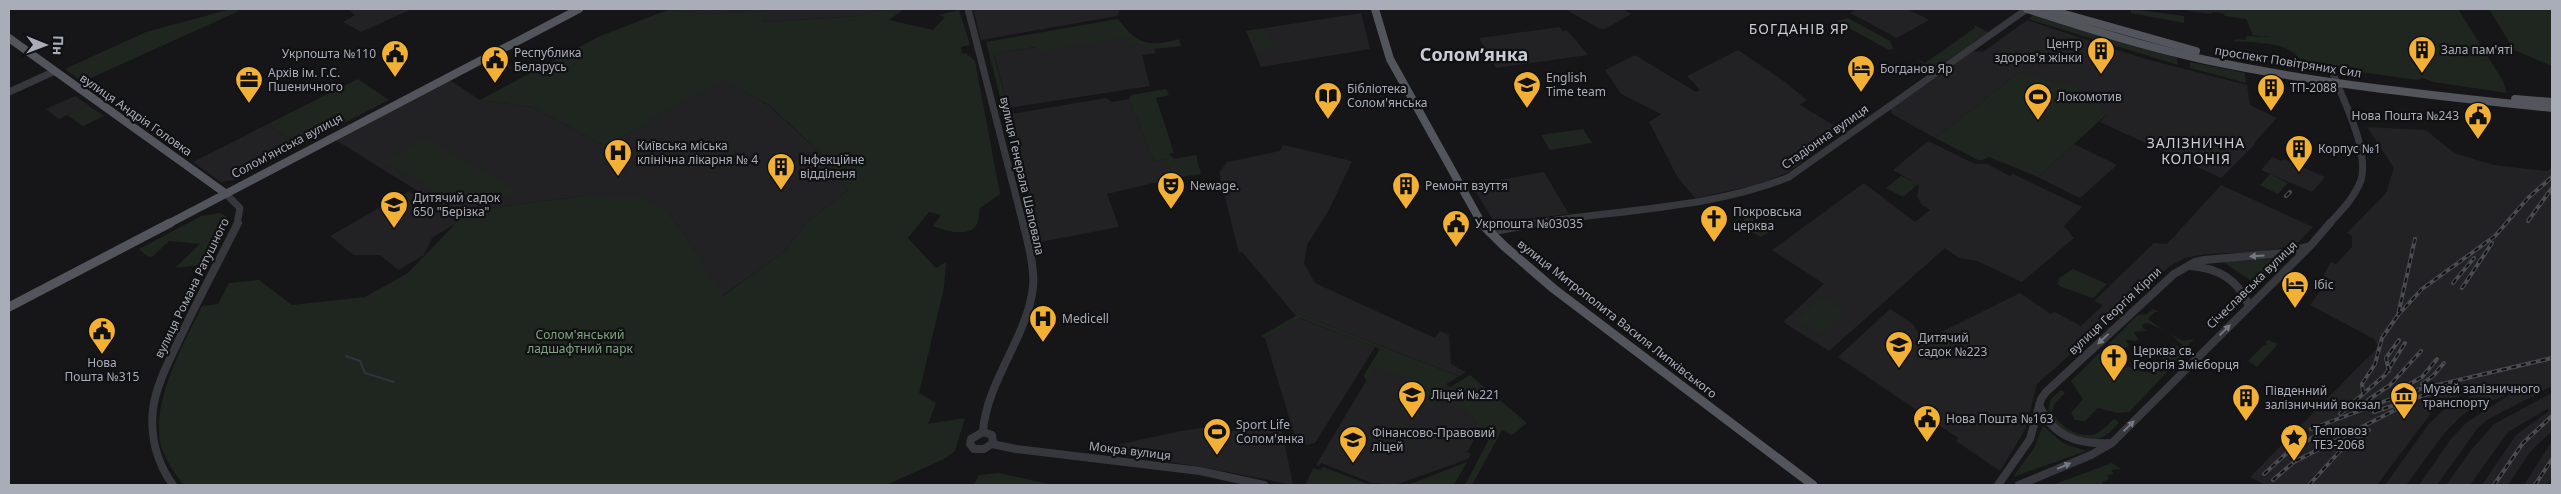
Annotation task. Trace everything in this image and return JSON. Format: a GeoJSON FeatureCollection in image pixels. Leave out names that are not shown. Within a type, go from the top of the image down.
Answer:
{"type":"FeatureCollection","features":[{"type":"Feature","properties":{"kind":"main road","name":"Соломʼянська вулиця"},"geometry":{"type":"LineString","coordinates":[[9,307],[579,9]]}},
{"type":"Feature","properties":{"kind":"main road","name":"вулиця Митрополита Василя Липківського"},"geometry":{"type":"LineString","coordinates":[[1375,9],[1390,59],[1478,218],[1489,232],[1554,289],[1813,485]]}},
{"type":"Feature","properties":{"kind":"main road","name":"проспект Повітряних Сил"},"geometry":{"type":"LineString","coordinates":[[2027,9],[2112,36],[2206,60],[2552,108]]}},
{"type":"Feature","properties":{"kind":"main road","name":"проспект Повітряних Сил"},"geometry":{"type":"LineString","coordinates":[[2047,9],[2108,28],[2212,55],[2335,79],[2552,102]]}},
{"type":"Feature","properties":{"kind":"main road","name":"вулиця Андрія Головка"},"geometry":{"type":"LineString","coordinates":[[9,38],[53,72],[225,193]]}},
{"type":"Feature","properties":{"kind":"street","name":"вулиця Генерала Шаповала"},"geometry":{"type":"LineString","coordinates":[[968,9],[1028,242],[1033,287],[1024,318],[984,413],[982,432]]}},
{"type":"Feature","properties":{"kind":"street","name":"Стадіонна вулиця"},"geometry":{"type":"LineString","coordinates":[[1489,232],[1565,218],[1727,197],[1772,185],[1789,177],[1893,103],[1937,75],[2027,9]]}},
{"type":"Feature","properties":{"kind":"street"},"geometry":{"type":"LineString","coordinates":[[9,92],[53,72]]}},
{"type":"Feature","properties":{"kind":"street","name":"Січеславська вулиця"},"geometry":{"type":"LineString","coordinates":[[2019,485],[2112,443],[2312,244],[2352,198],[2361,179],[2361,148],[2335,79]]}},
{"type":"Feature","properties":{"kind":"street","name":"вулиця Романа Ратушного"},"geometry":{"type":"LineString","coordinates":[[173,485],[159,463],[154,444],[154,407],[165,370],[184,327],[240,219],[240,208],[231,196],[225,193]]}},
{"type":"Feature","properties":{"kind":"street","name":"вулиця Георгія Кірпи"},"geometry":{"type":"LineString","coordinates":[[1998,485],[2030,439],[2040,398],[2174,274],[2185,266],[2204,260],[2284,253],[2312,244]]}},
{"type":"Feature","properties":{"kind":"street"},"geometry":{"type":"LineString","coordinates":[[2185,266],[2209,268],[2226,274],[2241,287],[2249,306]]}},
{"type":"Feature","properties":{"kind":"street"},"geometry":{"type":"LineString","coordinates":[[2039,404],[2050,426],[2063,435],[2091,444],[2112,443]]}},
{"type":"Feature","properties":{"kind":"street"},"geometry":{"type":"LineString","coordinates":[[982,432],[992,435],[992,444],[981,450],[972,447],[971,439],[982,432]]}},
{"type":"Feature","properties":{"kind":"street","name":"Мокра вулиця"},"geometry":{"type":"LineString","coordinates":[[992,444],[1016,449],[1200,471],[1264,485]]}},
{"type":"Feature","properties":{"kind":"shaded area"},"geometry":{"type":"Polygon","coordinates":[[[347,9],[412,9],[361,32],[343,22],[355,15],[347,9]]]}},
{"type":"Feature","properties":{"kind":"shaded area"},"geometry":{"type":"Polygon","coordinates":[[[883,9],[858,16],[770,22],[762,21],[767,11],[704,14],[668,10],[883,9]]]}},
{"type":"Feature","properties":{"kind":"shaded area"},"geometry":{"type":"Polygon","coordinates":[[[973,9],[1120,9],[1117,16],[981,40],[973,9]]]}},
{"type":"Feature","properties":{"kind":"shaded area"},"geometry":{"type":"Polygon","coordinates":[[[1565,9],[1623,9],[1631,14],[1605,29],[1598,28],[1565,9]]]}},
{"type":"Feature","properties":{"kind":"shaded area"},"geometry":{"type":"Polygon","coordinates":[[[1858,9],[1907,9],[1929,20],[1897,38],[1850,13],[1858,9]]]}},
{"type":"Feature","properties":{"kind":"shaded area"},"geometry":{"type":"Polygon","coordinates":[[[1361,13],[1370,49],[1261,67],[1246,31],[1361,13]]]}},
{"type":"Feature","properties":{"kind":"shaded area"},"geometry":{"type":"Polygon","coordinates":[[[2027,20],[2142,58],[2247,85],[2250,105],[2277,118],[2255,144],[2221,178],[2100,122],[2107,114],[2020,72],[1935,138],[1892,114],[1890,109],[1896,102],[1927,84],[1973,51],[1983,52],[2027,20]]]}},
{"type":"Feature","properties":{"kind":"shaded area"},"geometry":{"type":"Polygon","coordinates":[[[1560,27],[1562,31],[1567,30],[1588,55],[1496,68],[1479,38],[1560,27]]]}},
{"type":"Feature","properties":{"kind":"shaded area"},"geometry":{"type":"Polygon","coordinates":[[[1128,34],[1131,38],[1153,45],[1156,53],[1142,55],[1150,86],[1008,108],[994,53],[1128,34]]]}},
{"type":"Feature","properties":{"kind":"shaded area"},"geometry":{"type":"Polygon","coordinates":[[[1738,50],[1785,82],[1807,100],[1800,105],[1840,129],[1809,150],[1813,154],[1787,173],[1757,185],[1695,198],[1678,178],[1649,122],[1661,114],[1621,94],[1605,70],[1635,55],[1696,92],[1700,90],[1687,76],[1738,50]]]}},
{"type":"Feature","properties":{"kind":"shaded area","name":"Київська міська клінічна лікарня № 4"},"geometry":{"type":"Polygon","coordinates":[[[723,78],[768,105],[832,164],[848,190],[807,222],[785,251],[722,296],[687,238],[668,213],[584,196],[453,213],[334,139],[448,79],[480,100],[533,107],[605,146],[723,78]]]}},
{"type":"Feature","properties":{"kind":"shaded area"},"geometry":{"type":"Polygon","coordinates":[[[75,96],[104,116],[83,126],[67,115],[59,119],[46,109],[75,96]]]}},
{"type":"Feature","properties":{"kind":"shaded area"},"geometry":{"type":"Polygon","coordinates":[[[1106,98],[1112,102],[1129,99],[1154,161],[1165,159],[1174,178],[1107,194],[1119,227],[1040,242],[1005,115],[1106,98]]]}},
{"type":"Feature","properties":{"kind":"shaded area"},"geometry":{"type":"Polygon","coordinates":[[[268,124],[299,146],[234,180],[221,182],[193,162],[268,124]]]}},
{"type":"Feature","properties":{"kind":"shaded area"},"geometry":{"type":"Polygon","coordinates":[[[2367,127],[2426,130],[2454,153],[2494,165],[2547,171],[2552,167],[2552,386],[2487,420],[2477,429],[2437,485],[2419,485],[2451,439],[2466,423],[2512,393],[2472,408],[2459,418],[2443,435],[2406,485],[2385,485],[2428,425],[2441,412],[2455,403],[2493,386],[2491,384],[2467,392],[2435,408],[2377,485],[2265,485],[2250,477],[2378,347],[2374,339],[2310,305],[2329,279],[2323,276],[2331,262],[2336,264],[2352,247],[2352,236],[2347,233],[2386,193],[2394,168],[2367,127]]]}},
{"type":"Feature","properties":{"kind":"shaded area"},"geometry":{"type":"Polygon","coordinates":[[[1928,141],[1975,164],[1987,164],[2010,176],[2013,174],[2082,207],[2064,226],[2074,238],[2022,282],[1977,261],[1959,258],[1945,248],[1829,351],[1783,322],[1824,284],[1772,250],[1864,183],[1915,222],[1930,210],[1922,205],[1917,197],[1919,185],[1893,170],[1928,141]]]}},
{"type":"Feature","properties":{"kind":"shaded area"},"geometry":{"type":"Polygon","coordinates":[[[2074,144],[2117,165],[2080,198],[2038,177],[2074,144]]]}},
{"type":"Feature","properties":{"kind":"shaded area"},"geometry":{"type":"Polygon","coordinates":[[[1283,145],[1352,161],[1329,210],[1307,245],[1304,263],[1315,283],[1435,338],[1440,331],[1449,335],[1451,364],[1462,370],[1459,376],[1299,314],[1296,316],[1242,252],[1239,253],[1219,173],[1227,162],[1280,151],[1283,145]]]}},
{"type":"Feature","properties":{"kind":"shaded area","name":"Корпус №1"},"geometry":{"type":"Polygon","coordinates":[[[2272,157],[2282,161],[2284,159],[2325,177],[2312,192],[2261,170],[2272,157]]]}},
{"type":"Feature","properties":{"kind":"shaded area"},"geometry":{"type":"Polygon","coordinates":[[[1544,172],[1569,214],[1501,222],[1493,220],[1472,185],[1544,172]]]}},
{"type":"Feature","properties":{"kind":"shaded area"},"geometry":{"type":"Polygon","coordinates":[[[2221,185],[2313,227],[2300,241],[2292,246],[2258,252],[2206,254],[2185,258],[2170,266],[2037,384],[2026,428],[2000,471],[1956,441],[1958,438],[1838,357],[1890,309],[1913,324],[1921,337],[1927,339],[2020,293],[2051,314],[2055,312],[2081,326],[2103,305],[2094,301],[2154,243],[2167,244],[2221,185]]]}},
{"type":"Feature","properties":{"kind":"shaded area","name":"Дитячий садок 650 \"Берізка\""},"geometry":{"type":"Polygon","coordinates":[[[409,191],[458,222],[432,238],[424,255],[398,270],[380,255],[354,255],[330,236],[409,191]]]}},
{"type":"Feature","properties":{"kind":"shaded area"},"geometry":{"type":"Polygon","coordinates":[[[1299,318],[1375,347],[1315,443],[1306,445],[1296,440],[1265,338],[1299,318]]]}},
{"type":"Feature","properties":{"kind":"shaded area","name":"Ліцей №221"},"geometry":{"type":"Polygon","coordinates":[[[1384,351],[1429,371],[1464,398],[1478,421],[1469,438],[1474,440],[1467,452],[1471,454],[1468,459],[1395,485],[1372,483],[1321,463],[1319,466],[1316,465],[1384,351]]]}},
{"type":"Feature","properties":{"kind":"shaded area"},"geometry":{"type":"Polygon","coordinates":[[[2552,393],[2552,431],[2530,452],[2508,485],[2482,485],[2516,435],[2549,411],[2547,409],[2508,432],[2470,485],[2446,485],[2472,449],[2494,424],[2552,393]]]}},
{"type":"Feature","properties":{"kind":"shaded area"},"geometry":{"type":"Polygon","coordinates":[[[1222,425],[1224,432],[1281,425],[1293,485],[1202,467],[1088,451],[1181,431],[1222,425]]]}},
{"type":"Feature","properties":{"kind":"shaded area"},"geometry":{"type":"Polygon","coordinates":[[[2552,441],[2552,477],[2547,485],[2524,485],[2552,441]]]}},
{"type":"Feature","properties":{"kind":"green space"},"geometry":{"type":"Polygon","coordinates":[[[231,9],[239,11],[82,82],[65,69],[146,32],[231,9]]]}},
{"type":"Feature","properties":{"kind":"green space","name":"Солом'янський ладшафтний парк"},"geometry":{"type":"Polygon","coordinates":[[[883,9],[904,9],[889,20],[933,30],[945,17],[938,15],[959,10],[970,45],[961,47],[962,54],[966,53],[975,61],[1000,194],[980,208],[977,224],[973,229],[956,232],[933,226],[941,215],[929,212],[908,238],[936,268],[946,262],[944,288],[919,393],[936,403],[928,424],[965,418],[955,451],[944,459],[886,485],[184,485],[172,469],[163,452],[159,435],[159,417],[169,377],[202,306],[218,304],[229,283],[259,280],[292,305],[365,297],[408,273],[456,223],[453,213],[584,196],[643,198],[668,213],[687,238],[723,296],[785,251],[807,222],[848,190],[832,164],[769,105],[723,79],[605,146],[533,107],[480,100],[600,36],[668,10],[704,14],[768,11],[762,21],[770,22],[858,16],[883,9]]]}},
{"type":"Feature","properties":{"kind":"green space"},"geometry":{"type":"Polygon","coordinates":[[[2131,9],[2184,16],[2184,23],[2131,13],[2131,9]]]}},
{"type":"Feature","properties":{"kind":"green space"},"geometry":{"type":"Polygon","coordinates":[[[2175,9],[2458,9],[2503,81],[2507,93],[2433,82],[2423,78],[2417,80],[2311,65],[2310,63],[2301,62],[2297,55],[2281,47],[2271,44],[2234,41],[2236,39],[2245,40],[2247,36],[2271,37],[2253,35],[2246,19],[2225,16],[2223,13],[2212,12],[2212,14],[2175,9]]]}},
{"type":"Feature","properties":{"kind":"green space"},"geometry":{"type":"Polygon","coordinates":[[[2489,9],[2552,9],[2552,66],[2514,50],[2489,9]]]}},
{"type":"Feature","properties":{"kind":"green space"},"geometry":{"type":"Polygon","coordinates":[[[2034,15],[2177,58],[2178,65],[2028,19],[2034,15]]]}},
{"type":"Feature","properties":{"kind":"green space"},"geometry":{"type":"Polygon","coordinates":[[[1848,18],[1890,41],[1893,49],[1889,50],[1836,21],[1848,18]]]}},
{"type":"Feature","properties":{"kind":"green space"},"geometry":{"type":"Polygon","coordinates":[[[1118,19],[1131,34],[1144,42],[1159,43],[1179,39],[1181,46],[1146,50],[1143,44],[1129,45],[1125,38],[1036,52],[1035,47],[996,53],[994,56],[1007,104],[1002,104],[986,42],[1118,19]]]}},
{"type":"Feature","properties":{"kind":"green space"},"geometry":{"type":"Polygon","coordinates":[[[1974,25],[1988,32],[1933,71],[1915,58],[1925,63],[1975,28],[1974,25]]]}},
{"type":"Feature","properties":{"kind":"green space"},"geometry":{"type":"Polygon","coordinates":[[[1264,28],[1274,49],[1256,52],[1246,31],[1264,28]]]}},
{"type":"Feature","properties":{"kind":"green space"},"geometry":{"type":"Polygon","coordinates":[[[2190,62],[2245,73],[2246,83],[2190,68],[2190,62]]]}},
{"type":"Feature","properties":{"kind":"green space","name":"Локомотив"},"geometry":{"type":"Polygon","coordinates":[[[2020,72],[2079,89],[2099,102],[2107,114],[2038,177],[1989,157],[1978,160],[1935,138],[2020,72]]]}},
{"type":"Feature","properties":{"kind":"green space"},"geometry":{"type":"Polygon","coordinates":[[[358,79],[389,100],[299,146],[268,124],[358,79]]]}},
{"type":"Feature","properties":{"kind":"green space"},"geometry":{"type":"Polygon","coordinates":[[[1166,89],[1169,95],[1156,98],[1174,153],[1169,154],[1174,159],[1196,155],[1201,174],[1174,178],[1165,159],[1154,161],[1129,99],[1131,95],[1166,89]]]}},
{"type":"Feature","properties":{"kind":"green space"},"geometry":{"type":"Polygon","coordinates":[[[88,106],[103,116],[83,126],[68,115],[88,106]]]}},
{"type":"Feature","properties":{"kind":"green space"},"geometry":{"type":"Polygon","coordinates":[[[1583,129],[1592,143],[1550,150],[1541,135],[1583,129]]]}},
{"type":"Feature","properties":{"kind":"green space"},"geometry":{"type":"Polygon","coordinates":[[[426,138],[521,193],[455,203],[384,161],[426,138]]]}},
{"type":"Feature","properties":{"kind":"green space"},"geometry":{"type":"Polygon","coordinates":[[[2270,174],[2288,183],[2278,194],[2260,185],[2270,174]]]}},
{"type":"Feature","properties":{"kind":"green space"},"geometry":{"type":"Polygon","coordinates":[[[1901,176],[1918,184],[1903,197],[1886,188],[1901,176]]]}},
{"type":"Feature","properties":{"kind":"green space"},"geometry":{"type":"Polygon","coordinates":[[[220,213],[227,217],[225,228],[201,265],[175,268],[200,244],[169,241],[152,257],[147,256],[139,249],[201,216],[220,213]]]}},
{"type":"Feature","properties":{"kind":"green space"},"geometry":{"type":"Polygon","coordinates":[[[1745,213],[1771,231],[1761,237],[1743,227],[1745,213]]]}},
{"type":"Feature","properties":{"kind":"green space"},"geometry":{"type":"Polygon","coordinates":[[[2285,258],[2259,286],[2223,262],[2285,258]]]}},
{"type":"Feature","properties":{"kind":"green space"},"geometry":{"type":"Polygon","coordinates":[[[2073,269],[2107,284],[2093,298],[2061,287],[2058,284],[2059,278],[2073,269]]]}},
{"type":"Feature","properties":{"kind":"green space"},"geometry":{"type":"Polygon","coordinates":[[[1821,297],[1845,310],[1822,334],[1798,320],[1821,297]]]}},
{"type":"Feature","properties":{"kind":"green space"},"geometry":{"type":"Polygon","coordinates":[[[2153,309],[2160,312],[2155,312],[2148,319],[2163,330],[2148,323],[2143,324],[2142,327],[2146,331],[2134,332],[2138,339],[2136,341],[2126,340],[2129,347],[2118,349],[2120,356],[2111,356],[2109,361],[2145,372],[2157,372],[2155,362],[2166,363],[2161,355],[2172,355],[2175,353],[2170,347],[2172,345],[2180,347],[2183,345],[2170,334],[2183,341],[2194,339],[2188,345],[2189,349],[2129,412],[2117,413],[2098,408],[2085,421],[2075,420],[2071,413],[2083,399],[2071,381],[2138,315],[2147,314],[2153,309]]]}},
{"type":"Feature","properties":{"kind":"green space"},"geometry":{"type":"Polygon","coordinates":[[[1299,314],[1458,376],[1462,370],[1466,372],[1443,386],[1432,407],[1400,395],[1411,376],[1409,374],[1406,378],[1375,367],[1367,380],[1365,379],[1364,375],[1380,349],[1300,318],[1265,338],[1261,336],[1299,314]]]}},
{"type":"Feature","properties":{"kind":"green space"},"geometry":{"type":"Polygon","coordinates":[[[2268,340],[2278,344],[2257,367],[2248,361],[2264,345],[2267,345],[2265,343],[2268,340]]]}},
{"type":"Feature","properties":{"kind":"green space"},"geometry":{"type":"Polygon","coordinates":[[[1470,375],[1527,423],[1512,435],[1502,430],[1472,485],[1465,485],[1489,439],[1485,434],[1474,429],[1478,421],[1443,396],[1447,389],[1470,375]]]}},
{"type":"Feature","properties":{"kind":"green space"},"geometry":{"type":"Polygon","coordinates":[[[2061,390],[2065,393],[2055,403],[2052,411],[2059,422],[2070,430],[2082,435],[2089,435],[2100,431],[2114,419],[2119,422],[2101,438],[2085,439],[2069,434],[2056,424],[2048,410],[2051,399],[2061,390]]]}},
{"type":"Feature","properties":{"kind":"green space"},"geometry":{"type":"Polygon","coordinates":[[[1397,421],[1418,429],[1410,444],[1389,435],[1397,421]]]}},
{"type":"Feature","properties":{"kind":"green space"},"geometry":{"type":"Polygon","coordinates":[[[2043,426],[2063,443],[2086,451],[2013,477],[2034,448],[2043,426]]]}},
{"type":"Feature","properties":{"kind":"green space"},"geometry":{"type":"Polygon","coordinates":[[[1467,462],[1454,485],[1408,485],[1467,462]]]}},
{"type":"Feature","properties":{"kind":"green space"},"geometry":{"type":"Polygon","coordinates":[[[2112,463],[2121,469],[2111,470],[2114,474],[2107,475],[2109,479],[2102,482],[2103,485],[2052,485],[2112,463]]]}},
{"type":"Feature","properties":{"kind":"green space"},"geometry":{"type":"Polygon","coordinates":[[[1323,467],[1371,485],[1306,484],[1313,468],[1321,470],[1323,467]]]}},
{"type":"Feature","properties":{"kind":"green space"},"geometry":{"type":"Polygon","coordinates":[[[999,473],[1053,485],[974,485],[979,475],[999,473]]]}},
{"type":"Feature","properties":{"kind":"waterway"},"geometry":{"type":"LineString","coordinates":[[346,356],[360,361],[365,373],[394,382]]}},
{"type":"Feature","properties":{"kind":"railway"},"geometry":{"type":"LineString","coordinates":[[2398,315],[2422,289],[2495,236],[2528,198],[2552,177]]}},
{"type":"Feature","properties":{"kind":"railway"},"geometry":{"type":"LineString","coordinates":[[2528,221],[2552,188]]}},
{"type":"Feature","properties":{"kind":"railway"},"geometry":{"type":"LineString","coordinates":[[2286,196],[2290,192]]}},
{"type":"Feature","properties":{"kind":"railway"},"geometry":{"type":"LineString","coordinates":[[2398,315],[2415,239]]}},
{"type":"Feature","properties":{"kind":"railway"},"geometry":{"type":"LineString","coordinates":[[2462,288],[2492,243]]}},
{"type":"Feature","properties":{"kind":"railway"},"geometry":{"type":"LineString","coordinates":[[2453,283],[2474,258]]}},
{"type":"Feature","properties":{"kind":"railway"},"geometry":{"type":"LineString","coordinates":[[2363,392],[2362,384],[2375,364],[2382,338],[2398,315]]}},
{"type":"Feature","properties":{"kind":"railway"},"geometry":{"type":"LineString","coordinates":[[2389,369],[2386,358],[2399,340]]}},
{"type":"Feature","properties":{"kind":"railway"},"geometry":{"type":"LineString","coordinates":[[2389,369],[2405,343]]}},
{"type":"Feature","properties":{"kind":"railway"},"geometry":{"type":"LineString","coordinates":[[2368,400],[2390,385],[2421,351]]}},
{"type":"Feature","properties":{"kind":"railway"},"geometry":{"type":"LineString","coordinates":[[2311,429],[2412,391],[2552,358]]}},
{"type":"Feature","properties":{"kind":"railway"},"geometry":{"type":"LineString","coordinates":[[2399,390],[2422,377],[2437,359]]}},
{"type":"Feature","properties":{"kind":"railway"},"geometry":{"type":"LineString","coordinates":[[2422,384],[2433,376],[2444,363]]}},
{"type":"Feature","properties":{"kind":"railway"},"geometry":{"type":"LineString","coordinates":[[2340,414],[2385,375],[2389,369]]}},
{"type":"Feature","properties":{"kind":"railway"},"geometry":{"type":"LineString","coordinates":[[2374,412],[2440,390]]}},
{"type":"Feature","properties":{"kind":"railway"},"geometry":{"type":"LineString","coordinates":[[2273,480],[2294,462],[2395,410]]}},
{"type":"Feature","properties":{"kind":"railway"},"geometry":{"type":"LineString","coordinates":[[2494,485],[2523,443],[2552,416]]}},
{"type":"Feature","properties":{"kind":"railway"},"geometry":{"type":"LineString","coordinates":[[2264,474],[2287,453],[2325,430]]}},
{"type":"Feature","properties":{"kind":"railway"},"geometry":{"type":"LineString","coordinates":[[2309,485],[2340,451],[2369,430]]}},
{"type":"Feature","properties":{"kind":"railway"},"geometry":{"type":"LineString","coordinates":[[2535,485],[2552,459]]}},
{"type":"Feature","properties":{"kind":"place","name":"Зала пам'яті"},"geometry":{"type":"Point","coordinates":[2422,74]}},
{"type":"Feature","properties":{"kind":"place","name":"Центр здоров'я жінки"},"geometry":{"type":"Point","coordinates":[2101,75]}},
{"type":"Feature","properties":{"kind":"place","name":"Укрпошта №110"},"geometry":{"type":"Point","coordinates":[395,78]}},
{"type":"Feature","properties":{"kind":"place","name":"Республика Беларусь"},"geometry":{"type":"Point","coordinates":[495,84]}},
{"type":"Feature","properties":{"kind":"place","name":"Богданов Яр"},"geometry":{"type":"Point","coordinates":[1861,93]}},
{"type":"Feature","properties":{"kind":"place","name":"Архів ім. Г.С. Пшеничного"},"geometry":{"type":"Point","coordinates":[249,104]}},
{"type":"Feature","properties":{"kind":"place","name":"English Time team"},"geometry":{"type":"Point","coordinates":[1527,109]}},
{"type":"Feature","properties":{"kind":"place","name":"ТП-2088"},"geometry":{"type":"Point","coordinates":[2271,112]}},
{"type":"Feature","properties":{"kind":"place","name":"Бібліотека Солом'янська"},"geometry":{"type":"Point","coordinates":[1328,120]}},
{"type":"Feature","properties":{"kind":"place","name":"Локомотив"},"geometry":{"type":"Point","coordinates":[2038,121]}},
{"type":"Feature","properties":{"kind":"place","name":"Нова Пошта №243"},"geometry":{"type":"Point","coordinates":[2478,140]}},
{"type":"Feature","properties":{"kind":"place","name":"Корпус №1"},"geometry":{"type":"Point","coordinates":[2299,173]}},
{"type":"Feature","properties":{"kind":"place","name":"Київська міська клінічна лікарня № 4"},"geometry":{"type":"Point","coordinates":[618,177]}},
{"type":"Feature","properties":{"kind":"place","name":"Інфекційне відділеня"},"geometry":{"type":"Point","coordinates":[781,191]}},
{"type":"Feature","properties":{"kind":"place","name":"Newage."},"geometry":{"type":"Point","coordinates":[1171,210]}},
{"type":"Feature","properties":{"kind":"place","name":"Ремонт взуття"},"geometry":{"type":"Point","coordinates":[1406,210]}},
{"type":"Feature","properties":{"kind":"place","name":"Дитячий садок 650 \"Берізка\""},"geometry":{"type":"Point","coordinates":[394,229]}},
{"type":"Feature","properties":{"kind":"place","name":"Покровська церква"},"geometry":{"type":"Point","coordinates":[1714,243]}},
{"type":"Feature","properties":{"kind":"place","name":"Укрпошта №03035"},"geometry":{"type":"Point","coordinates":[1456,248]}},
{"type":"Feature","properties":{"kind":"place","name":"Ібіс"},"geometry":{"type":"Point","coordinates":[2295,309]}},
{"type":"Feature","properties":{"kind":"place","name":"Medicell"},"geometry":{"type":"Point","coordinates":[1043,343]}},
{"type":"Feature","properties":{"kind":"place","name":"Нова Пошта №315"},"geometry":{"type":"Point","coordinates":[102,355]}},
{"type":"Feature","properties":{"kind":"place","name":"Дитячий садок №223"},"geometry":{"type":"Point","coordinates":[1899,369]}},
{"type":"Feature","properties":{"kind":"place","name":"Церква св. Георгія Змієборця"},"geometry":{"type":"Point","coordinates":[2114,382]}},
{"type":"Feature","properties":{"kind":"place","name":"Ліцей №221"},"geometry":{"type":"Point","coordinates":[1412,419]}},
{"type":"Feature","properties":{"kind":"place","name":"Музей залізничного транспорту"},"geometry":{"type":"Point","coordinates":[2404,420]}},
{"type":"Feature","properties":{"kind":"place","name":"Південний залізничний вокзал"},"geometry":{"type":"Point","coordinates":[2246,422]}},
{"type":"Feature","properties":{"kind":"place","name":"Нова Пошта №163"},"geometry":{"type":"Point","coordinates":[1927,443]}},
{"type":"Feature","properties":{"kind":"place","name":"Sport Life Солом'янка"},"geometry":{"type":"Point","coordinates":[1217,456]}},
{"type":"Feature","properties":{"kind":"place","name":"Тепловоз ТЕ3-2068"},"geometry":{"type":"Point","coordinates":[2294,462]}},
{"type":"Feature","properties":{"kind":"place","name":"Фінансово-Правовий ліцей"},"geometry":{"type":"Point","coordinates":[1353,464]}},
{"type":"Feature","properties":{"kind":"district","name":"БОГДАНІВ ЯР"},"geometry":{"type":"Point","coordinates":[1799,29]}},
{"type":"Feature","properties":{"kind":"district","name":"Соломʼянка"},"geometry":{"type":"Point","coordinates":[1474,55]}},
{"type":"Feature","properties":{"kind":"district","name":"ЗАЛІЗНИЧНА КОЛОНІЯ"},"geometry":{"type":"Point","coordinates":[2196,152]}}]}
